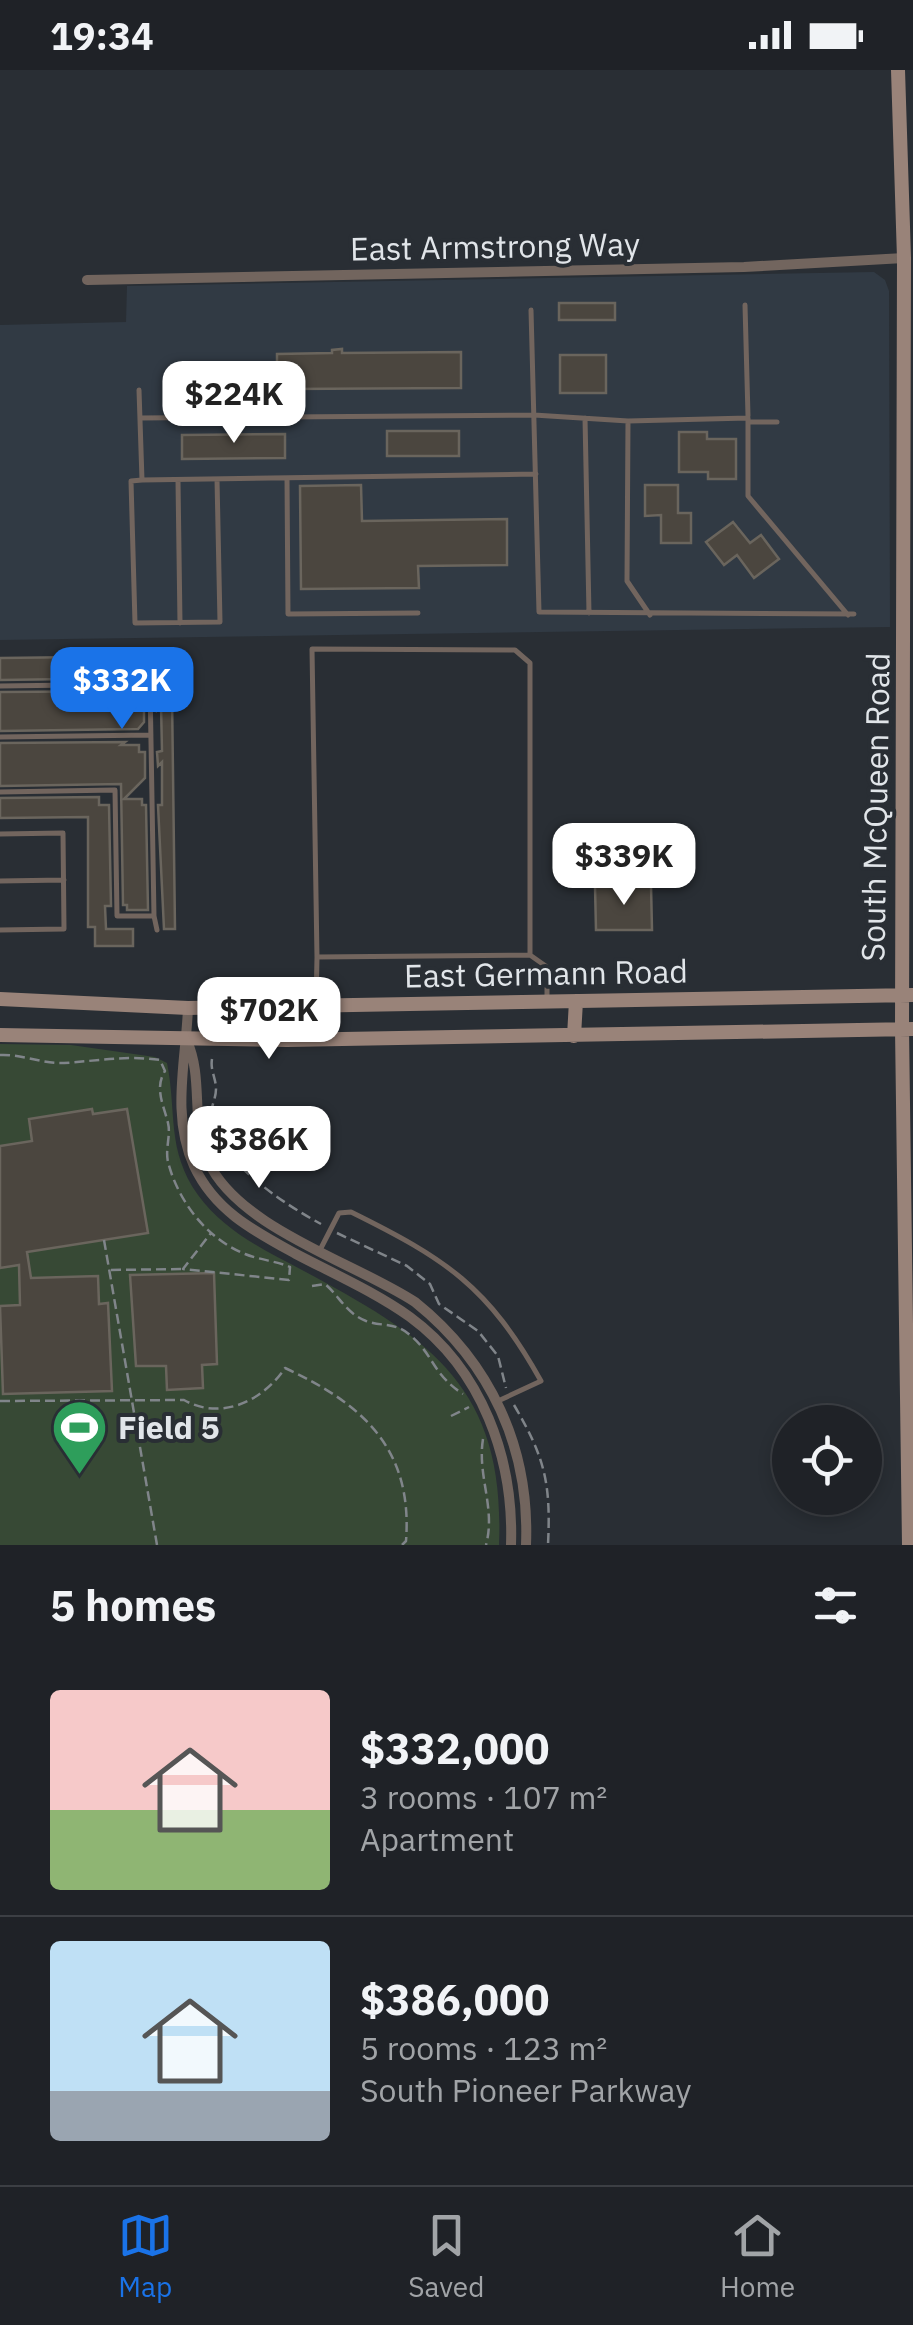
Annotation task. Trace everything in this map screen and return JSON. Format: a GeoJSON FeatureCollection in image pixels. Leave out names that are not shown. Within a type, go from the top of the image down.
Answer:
{"type":"FeatureCollection","features":[{"type":"Feature","properties":{"kind":"main road","name":"South McQueen Road"},"geometry":{"type":"LineString","coordinates":[[898,70],[908,258],[909,1545]]}},
{"type":"Feature","properties":{"kind":"main road","name":"East Germann Road"},"geometry":{"type":"LineString","coordinates":[[0,1000],[188,1008],[907,995]]}},
{"type":"Feature","properties":{"kind":"main road"},"geometry":{"type":"LineString","coordinates":[[574,1036],[576,1001]]}},
{"type":"Feature","properties":{"kind":"main road","name":"East Germann Road"},"geometry":{"type":"LineString","coordinates":[[0,1035],[187,1040],[907,1030]]}},
{"type":"Feature","properties":{"kind":"street","name":"East Armstrong Way"},"geometry":{"type":"LineString","coordinates":[[87,280],[744,267],[908,258]]}},
{"type":"Feature","properties":{"kind":"street"},"geometry":{"type":"LineString","coordinates":[[188,1008],[187,1040],[181,1060],[182,1118],[188,1148],[202,1181],[238,1221],[392,1305],[423,1328],[462,1371],[502,1452],[510,1545]]}},
{"type":"Feature","properties":{"kind":"street"},"geometry":{"type":"LineString","coordinates":[[187,1040],[195,1058],[201,1141],[216,1175],[253,1212],[392,1288],[436,1319],[481,1370],[498,1401],[521,1469],[526,1545]]}},
{"type":"Feature","properties":{"kind":"street"},"geometry":{"type":"LineString","coordinates":[[313,1263],[320,1250]]}},
{"type":"Feature","properties":{"kind":"street"},"geometry":{"type":"LineString","coordinates":[[479,1409],[498,1401]]}},
{"type":"Feature","properties":{"kind":"lane"},"geometry":{"type":"LineString","coordinates":[[531,310],[539,612],[851,615],[748,496],[745,304]]}},
{"type":"Feature","properties":{"kind":"lane"},"geometry":{"type":"LineString","coordinates":[[139,390],[142,480]]}},
{"type":"Feature","properties":{"kind":"lane"},"geometry":{"type":"LineString","coordinates":[[140,418],[534,414],[628,421],[777,422]]}},
{"type":"Feature","properties":{"kind":"lane"},"geometry":{"type":"LineString","coordinates":[[584,418],[588,613]]}},
{"type":"Feature","properties":{"kind":"lane"},"geometry":{"type":"LineString","coordinates":[[628,421],[627,581],[650,616]]}},
{"type":"Feature","properties":{"kind":"lane"},"geometry":{"type":"LineString","coordinates":[[218,479],[220,622],[135,623],[131,480],[536,474]]}},
{"type":"Feature","properties":{"kind":"lane"},"geometry":{"type":"LineString","coordinates":[[287,478],[288,614],[418,613]]}},
{"type":"Feature","properties":{"kind":"lane"},"geometry":{"type":"LineString","coordinates":[[178,480],[180,623]]}},
{"type":"Feature","properties":{"kind":"lane"},"geometry":{"type":"LineString","coordinates":[[316,1006],[312,649],[515,650],[530,662],[530,956]]}},
{"type":"Feature","properties":{"kind":"lane"},"geometry":{"type":"LineString","coordinates":[[0,686],[150,684],[157,930]]}},
{"type":"Feature","properties":{"kind":"lane"},"geometry":{"type":"LineString","coordinates":[[0,737],[151,734]]}},
{"type":"Feature","properties":{"kind":"lane"},"geometry":{"type":"LineString","coordinates":[[0,792],[115,790],[117,916],[154,916]]}},
{"type":"Feature","properties":{"kind":"lane"},"geometry":{"type":"LineString","coordinates":[[0,834],[63,832],[64,880],[64,930],[0,930]]}},
{"type":"Feature","properties":{"kind":"lane"},"geometry":{"type":"LineString","coordinates":[[0,881],[64,880]]}},
{"type":"Feature","properties":{"kind":"lane"},"geometry":{"type":"LineString","coordinates":[[316,957],[530,956],[547,967],[547,1002]]}},
{"type":"Feature","properties":{"kind":"lane"},"geometry":{"type":"LineString","coordinates":[[320,1250],[339,1214],[351,1212],[422,1246],[476,1288],[512,1330],[541,1381],[498,1401]]}},
{"type":"Feature","properties":{"kind":"path"},"geometry":{"type":"LineString","coordinates":[[0,1055],[59,1063],[116,1057],[153,1059],[164,1064]]}},
{"type":"Feature","properties":{"kind":"path"},"geometry":{"type":"LineString","coordinates":[[183,1270],[210,1233]]}},
{"type":"Feature","properties":{"kind":"path"},"geometry":{"type":"LineString","coordinates":[[104,1240],[157,1545]]}},
{"type":"Feature","properties":{"kind":"path"},"geometry":{"type":"LineString","coordinates":[[110,1270],[218,1270],[274,1280],[289,1280],[291,1275]]}},
{"type":"Feature","properties":{"kind":"path"},"geometry":{"type":"LineString","coordinates":[[312,1286],[325,1284],[345,1309],[365,1320],[396,1324],[424,1347],[441,1378],[479,1409]]}},
{"type":"Feature","properties":{"kind":"path"},"geometry":{"type":"LineString","coordinates":[[0,1402],[184,1400],[209,1409],[228,1408],[248,1403],[285,1368],[323,1386],[354,1407],[389,1445],[406,1506],[405,1544]]}},
{"type":"Feature","properties":{"kind":"path"},"geometry":{"type":"LineString","coordinates":[[451,1416],[471,1406]]}},
{"type":"Feature","properties":{"kind":"path"},"geometry":{"type":"LineString","coordinates":[[485,1430],[480,1466],[490,1509],[486,1545]]}},
{"type":"Feature","properties":{"kind":"shaded area"},"geometry":{"type":"Polygon","coordinates":[[[874,272],[885,280],[889,291],[890,627],[0,640],[0,325],[126,322],[127,286],[874,272]]]}},
{"type":"Feature","properties":{"kind":"green space"},"geometry":{"type":"Polygon","coordinates":[[[0,1044],[71,1045],[155,1057],[167,1063],[181,1162],[208,1208],[245,1238],[387,1319],[451,1373],[473,1406],[489,1445],[498,1490],[499,1545],[0,1545],[0,1044]]]}},
{"type":"Feature","properties":{"kind":"building"},"geometry":{"type":"Polygon","coordinates":[[[559,303],[615,303],[615,320],[559,320],[559,303]]]}},
{"type":"Feature","properties":{"kind":"building"},"geometry":{"type":"Polygon","coordinates":[[[342,349],[342,353],[461,352],[461,388],[287,389],[286,375],[277,376],[277,354],[332,353],[342,349]]]}},
{"type":"Feature","properties":{"kind":"building"},"geometry":{"type":"Polygon","coordinates":[[[560,355],[606,355],[606,393],[560,393],[560,355]]]}},
{"type":"Feature","properties":{"kind":"building"},"geometry":{"type":"Polygon","coordinates":[[[387,431],[459,431],[459,456],[387,456],[387,431]]]}},
{"type":"Feature","properties":{"kind":"building"},"geometry":{"type":"Polygon","coordinates":[[[679,432],[707,432],[707,439],[736,439],[736,479],[708,479],[708,472],[679,472],[679,432]]]}},
{"type":"Feature","properties":{"kind":"building"},"geometry":{"type":"Polygon","coordinates":[[[285,434],[285,458],[182,459],[182,435],[285,434]]]}},
{"type":"Feature","properties":{"kind":"building"},"geometry":{"type":"Polygon","coordinates":[[[361,485],[362,521],[507,519],[507,565],[418,566],[419,588],[301,589],[300,486],[361,485]]]}},
{"type":"Feature","properties":{"kind":"building"},"geometry":{"type":"Polygon","coordinates":[[[645,485],[678,485],[678,513],[691,513],[691,543],[661,543],[661,515],[645,516],[645,485]]]}},
{"type":"Feature","properties":{"kind":"building"},"geometry":{"type":"Polygon","coordinates":[[[733,522],[750,543],[761,535],[779,559],[754,578],[737,555],[724,565],[706,542],[733,522]]]}},
{"type":"Feature","properties":{"kind":"building"},"geometry":{"type":"Polygon","coordinates":[[[171,656],[175,691],[175,929],[164,929],[158,805],[162,805],[162,762],[158,766],[157,752],[162,751],[161,705],[157,710],[156,691],[161,691],[161,671],[139,671],[140,678],[0,680],[0,658],[171,656]]]}},
{"type":"Feature","properties":{"kind":"building"},"geometry":{"type":"Polygon","coordinates":[[[144,691],[144,722],[138,729],[0,731],[0,692],[144,691]]]}},
{"type":"Feature","properties":{"kind":"building"},"geometry":{"type":"Polygon","coordinates":[[[125,742],[121,745],[139,745],[139,752],[145,752],[145,778],[124,799],[142,799],[142,805],[146,805],[148,910],[127,910],[127,905],[123,905],[121,784],[0,786],[0,743],[125,742]]]}},
{"type":"Feature","properties":{"kind":"building"},"geometry":{"type":"Polygon","coordinates":[[[99,797],[99,805],[109,805],[111,906],[105,906],[106,929],[133,929],[133,946],[95,946],[95,927],[88,927],[88,817],[0,818],[0,798],[99,797]]]}},
{"type":"Feature","properties":{"kind":"building"},"geometry":{"type":"Polygon","coordinates":[[[651,885],[652,930],[596,930],[595,886],[651,885]]]}},
{"type":"Feature","properties":{"kind":"building"},"geometry":{"type":"Polygon","coordinates":[[[92,1109],[93,1114],[127,1109],[148,1233],[27,1252],[31,1278],[98,1276],[99,1304],[108,1303],[112,1391],[3,1394],[0,1306],[20,1305],[19,1265],[0,1268],[0,1146],[32,1141],[29,1119],[92,1109]]]}},
{"type":"Feature","properties":{"kind":"building"},"geometry":{"type":"Polygon","coordinates":[[[214,1273],[217,1364],[202,1365],[203,1388],[167,1390],[166,1366],[136,1366],[130,1275],[214,1273]]]}},
{"type":"Feature","properties":{"kind":"place","name":"Field 5"},"geometry":{"type":"Point","coordinates":[79,1477]}}]}
